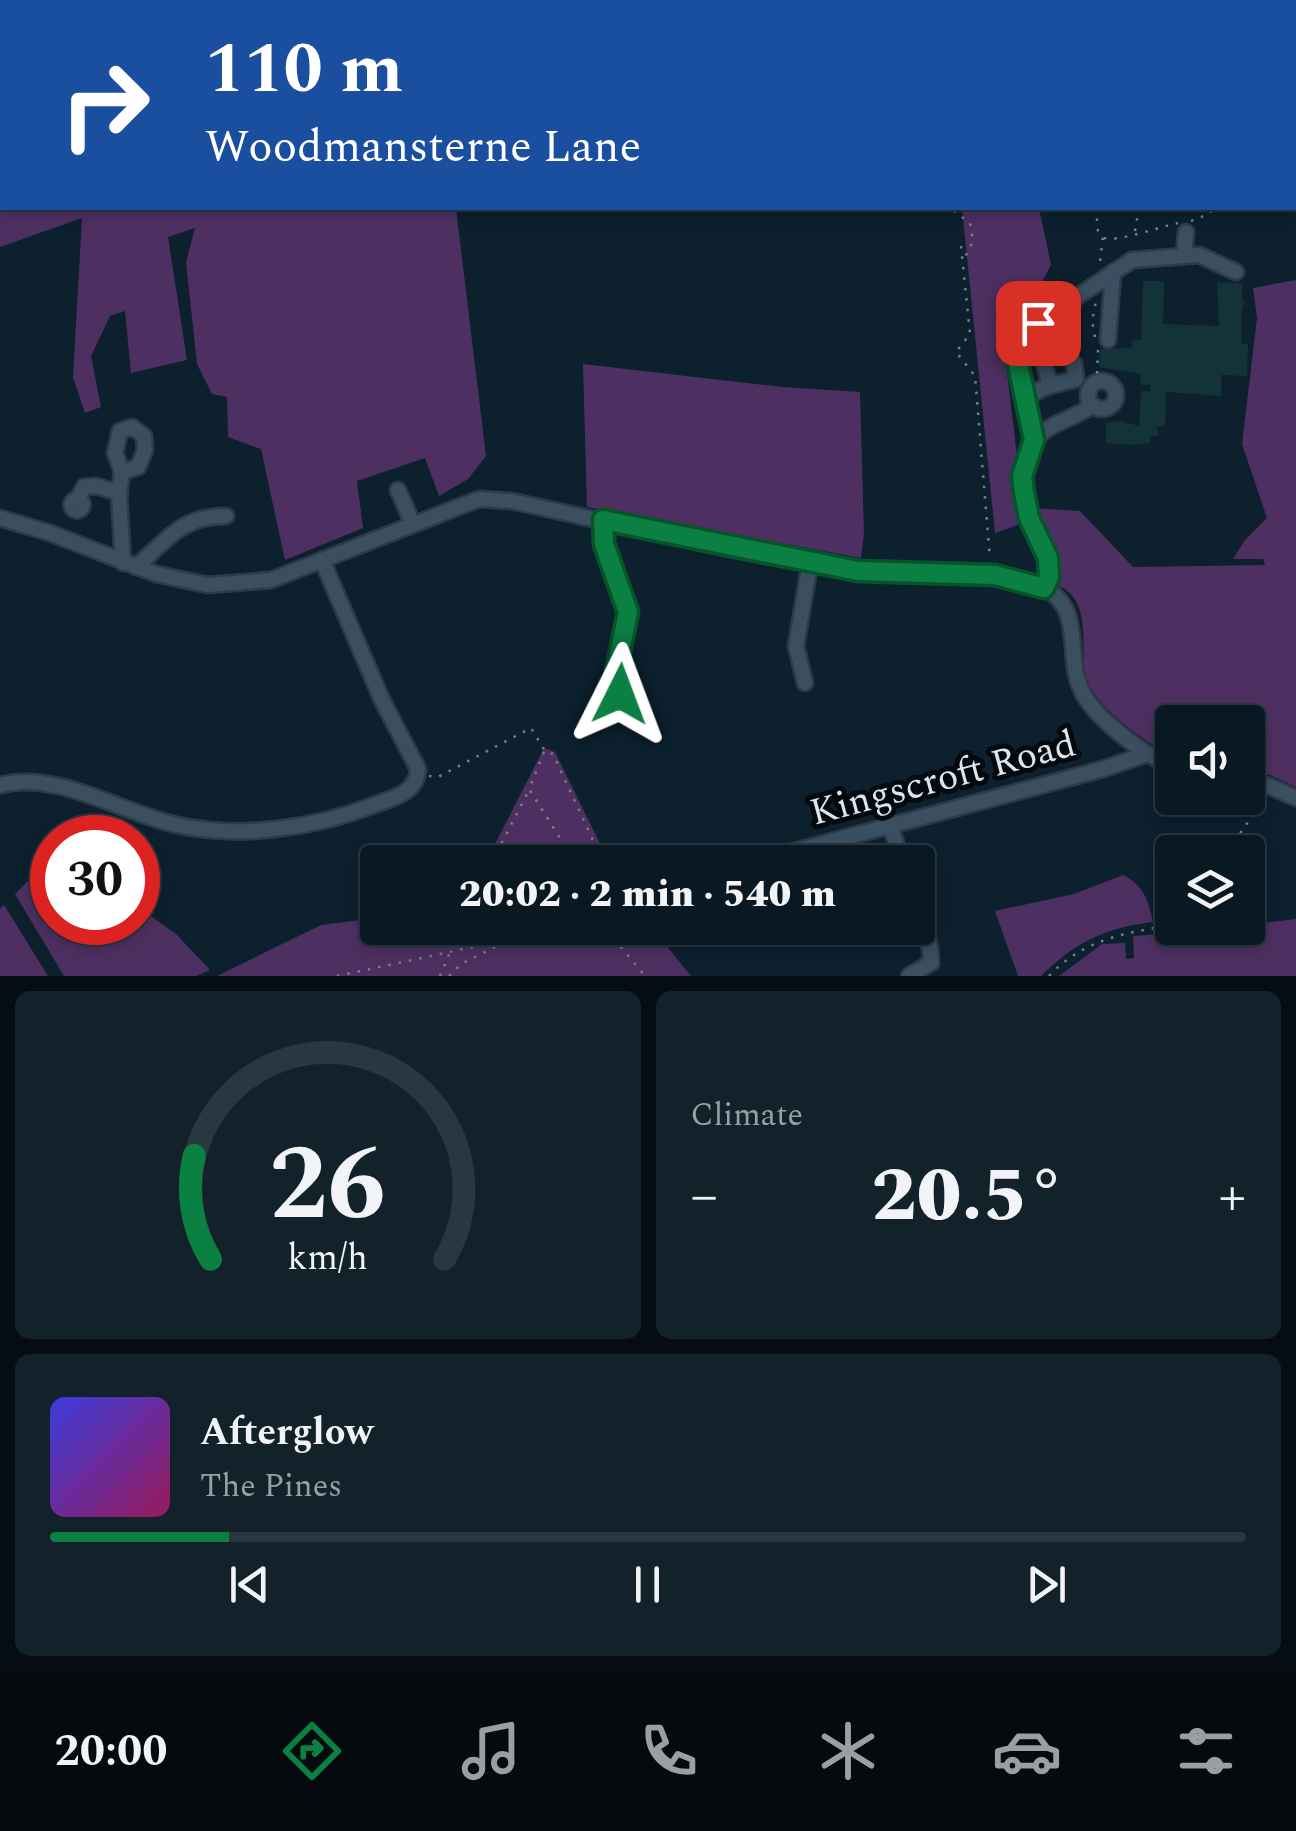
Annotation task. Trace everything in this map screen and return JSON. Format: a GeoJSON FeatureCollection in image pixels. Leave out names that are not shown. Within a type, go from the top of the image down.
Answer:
{"type":"FeatureCollection","features":[{"type":"Feature","properties":{"kind":"street"},"geometry":{"type":"LineString","coordinates":[[1184,256],[1186,232]]}},
{"type":"Feature","properties":{"kind":"street"},"geometry":{"type":"LineString","coordinates":[[1044,588],[1049,577],[1048,558],[1029,518],[1022,476],[1034,440],[1018,364],[1018,342],[1038,323],[1132,260],[1199,255],[1236,272]]}},
{"type":"Feature","properties":{"kind":"street"},"geometry":{"type":"LineString","coordinates":[[1106,276],[1108,340]]}},
{"type":"Feature","properties":{"kind":"street"},"geometry":{"type":"LineString","coordinates":[[1043,360],[1050,386]]}},
{"type":"Feature","properties":{"kind":"street"},"geometry":{"type":"LineString","coordinates":[[1025,401],[1031,394],[1076,379],[1074,363]]}},
{"type":"Feature","properties":{"kind":"street"},"geometry":{"type":"LineString","coordinates":[[1034,440],[1093,405],[1088,397],[1092,385],[1105,382],[1115,390],[1131,380]]}},
{"type":"Feature","properties":{"kind":"street"},"geometry":{"type":"LineString","coordinates":[[122,472],[120,493],[130,565]]}},
{"type":"Feature","properties":{"kind":"street"},"geometry":{"type":"LineString","coordinates":[[78,499],[84,486],[120,493]]}},
{"type":"Feature","properties":{"kind":"street"},"geometry":{"type":"LineString","coordinates":[[398,490],[413,524]]}},
{"type":"Feature","properties":{"kind":"street"},"geometry":{"type":"LineString","coordinates":[[0,518],[130,565],[186,583],[208,585],[271,580],[479,499],[511,502],[858,571],[989,575],[1044,588],[1062,604],[1074,624],[1077,679],[1082,693],[1098,712],[1155,758]]}},
{"type":"Feature","properties":{"kind":"street"},"geometry":{"type":"LineString","coordinates":[[130,565],[187,522],[202,516],[226,516]]}},
{"type":"Feature","properties":{"kind":"street"},"geometry":{"type":"LineString","coordinates":[[603,520],[604,544],[628,612],[616,671],[620,694]]}},
{"type":"Feature","properties":{"kind":"street"},"geometry":{"type":"LineString","coordinates":[[0,785],[32,780],[62,786],[179,826],[238,831],[301,825],[360,811],[402,795],[418,776],[418,769],[382,700],[322,560]]}},
{"type":"Feature","properties":{"kind":"street"},"geometry":{"type":"LineString","coordinates":[[806,683],[796,646],[810,563]]}},
{"type":"Feature","properties":{"kind":"street","name":"Kingscroft Road"},"geometry":{"type":"LineString","coordinates":[[820,845],[1144,758],[1147,754]]}},
{"type":"Feature","properties":{"kind":"street"},"geometry":{"type":"LineString","coordinates":[[1265,785],[1296,798]]}},
{"type":"Feature","properties":{"kind":"street"},"geometry":{"type":"LineString","coordinates":[[890,827],[896,845]]}},
{"type":"Feature","properties":{"kind":"street"},"geometry":{"type":"LineString","coordinates":[[909,976],[931,963],[929,945]]}},
{"type":"Feature","properties":{"kind":"path"},"geometry":{"type":"LineString","coordinates":[[955,210],[970,223],[974,242],[963,262]]}},
{"type":"Feature","properties":{"kind":"path"},"geometry":{"type":"LineString","coordinates":[[1096,210],[1106,276]]}},
{"type":"Feature","properties":{"kind":"path"},"geometry":{"type":"LineString","coordinates":[[1134,232],[1139,210]]}},
{"type":"Feature","properties":{"kind":"path"},"geometry":{"type":"LineString","coordinates":[[1103,237],[1120,240],[1134,232],[1199,219],[1212,210]]}},
{"type":"Feature","properties":{"kind":"path"},"geometry":{"type":"LineString","coordinates":[[961,246],[970,334],[956,352],[975,376],[989,575]]}},
{"type":"Feature","properties":{"kind":"path"},"geometry":{"type":"LineString","coordinates":[[418,776],[438,776],[531,728],[544,751],[553,754],[595,845]]}},
{"type":"Feature","properties":{"kind":"path"},"geometry":{"type":"LineString","coordinates":[[501,845],[544,751]]}},
{"type":"Feature","properties":{"kind":"path"},"geometry":{"type":"LineString","coordinates":[[1240,835],[1262,806],[1268,786]]}},
{"type":"Feature","properties":{"kind":"path"},"geometry":{"type":"LineString","coordinates":[[529,789],[564,845]]}},
{"type":"Feature","properties":{"kind":"path"},"geometry":{"type":"LineString","coordinates":[[1049,976],[1075,952],[1112,935],[1155,928]]}},
{"type":"Feature","properties":{"kind":"path"},"geometry":{"type":"LineString","coordinates":[[440,976],[452,945]]}},
{"type":"Feature","properties":{"kind":"path"},"geometry":{"type":"LineString","coordinates":[[337,976],[481,945]]}},
{"type":"Feature","properties":{"kind":"path"},"geometry":{"type":"LineString","coordinates":[[449,976],[460,964],[499,945]]}},
{"type":"Feature","properties":{"kind":"path"},"geometry":{"type":"LineString","coordinates":[[619,945],[642,976]]}},
{"type":"Feature","properties":{"kind":"shaded area"},"geometry":{"type":"Polygon","coordinates":[[[0,210],[456,210],[486,456],[468,479],[439,496],[425,458],[357,481],[363,528],[285,560],[261,449],[228,437],[227,397],[212,394],[197,364],[186,262],[195,228],[168,237],[187,360],[131,373],[125,311],[110,316],[91,356],[101,407],[85,413],[73,377],[82,218],[0,247],[0,210]]]}},
{"type":"Feature","properties":{"kind":"shaded area"},"geometry":{"type":"Polygon","coordinates":[[[962,210],[1039,210],[1051,265],[1021,322],[1008,330],[1006,363],[1018,465],[1013,484],[1023,523],[995,533],[962,210]]]}},
{"type":"Feature","properties":{"kind":"shaded area"},"geometry":{"type":"Polygon","coordinates":[[[1296,280],[1296,787],[1265,774],[1265,705],[1155,705],[1155,746],[1109,711],[1090,687],[1080,611],[1067,591],[1055,584],[1053,557],[1031,508],[1080,511],[1133,567],[1265,565],[1263,559],[1233,559],[1267,518],[1242,444],[1257,318],[1253,288],[1296,280]]]}},
{"type":"Feature","properties":{"kind":"shaded area"},"geometry":{"type":"Polygon","coordinates":[[[583,364],[860,392],[864,533],[861,558],[587,507],[583,364]]]}},
{"type":"Feature","properties":{"kind":"shaded area"},"geometry":{"type":"Polygon","coordinates":[[[544,748],[555,752],[601,845],[495,845],[544,748]]]}},
{"type":"Feature","properties":{"kind":"shaded area"},"geometry":{"type":"Polygon","coordinates":[[[1123,875],[1144,894],[1153,922],[1120,928],[1092,939],[1066,954],[1041,976],[1018,976],[995,911],[1074,894],[1123,875]]]}},
{"type":"Feature","properties":{"kind":"shaded area"},"geometry":{"type":"Polygon","coordinates":[[[30,879],[30,919],[15,894],[30,879]]]}},
{"type":"Feature","properties":{"kind":"shaded area"},"geometry":{"type":"Polygon","coordinates":[[[4,905],[48,976],[0,976],[0,909],[4,905]]]}},
{"type":"Feature","properties":{"kind":"shaded area"},"geometry":{"type":"Polygon","coordinates":[[[1296,919],[1296,976],[1059,976],[1102,944],[1125,943],[1126,959],[1134,958],[1133,936],[1155,934],[1155,945],[1265,945],[1265,923],[1296,919]]]}},
{"type":"Feature","properties":{"kind":"shaded area"},"geometry":{"type":"Polygon","coordinates":[[[360,920],[360,945],[666,945],[691,976],[217,976],[321,925],[360,920]]]}},
{"type":"Feature","properties":{"kind":"shaded area"},"geometry":{"type":"Polygon","coordinates":[[[160,923],[210,970],[196,976],[64,976],[45,945],[160,945],[160,923]]]}},
{"type":"Feature","properties":{"kind":"building"},"geometry":{"type":"Polygon","coordinates":[[[1143,281],[1164,281],[1163,324],[1219,326],[1217,282],[1242,283],[1245,302],[1241,344],[1248,344],[1247,376],[1221,375],[1221,396],[1166,392],[1165,426],[1157,426],[1159,436],[1151,436],[1150,443],[1106,443],[1106,423],[1121,421],[1139,426],[1141,391],[1150,391],[1150,385],[1140,384],[1141,374],[1099,367],[1100,349],[1132,348],[1132,341],[1141,340],[1143,281]]]}},
{"type":"Feature","properties":{"kind":"route"},"geometry":{"type":"LineString","coordinates":[[620,694],[616,671],[628,612],[604,544],[603,520],[858,571],[995,575],[1044,588],[1049,577],[1048,558],[1029,518],[1022,476],[1034,440],[1018,364],[1018,342],[1038,323]]}}]}
